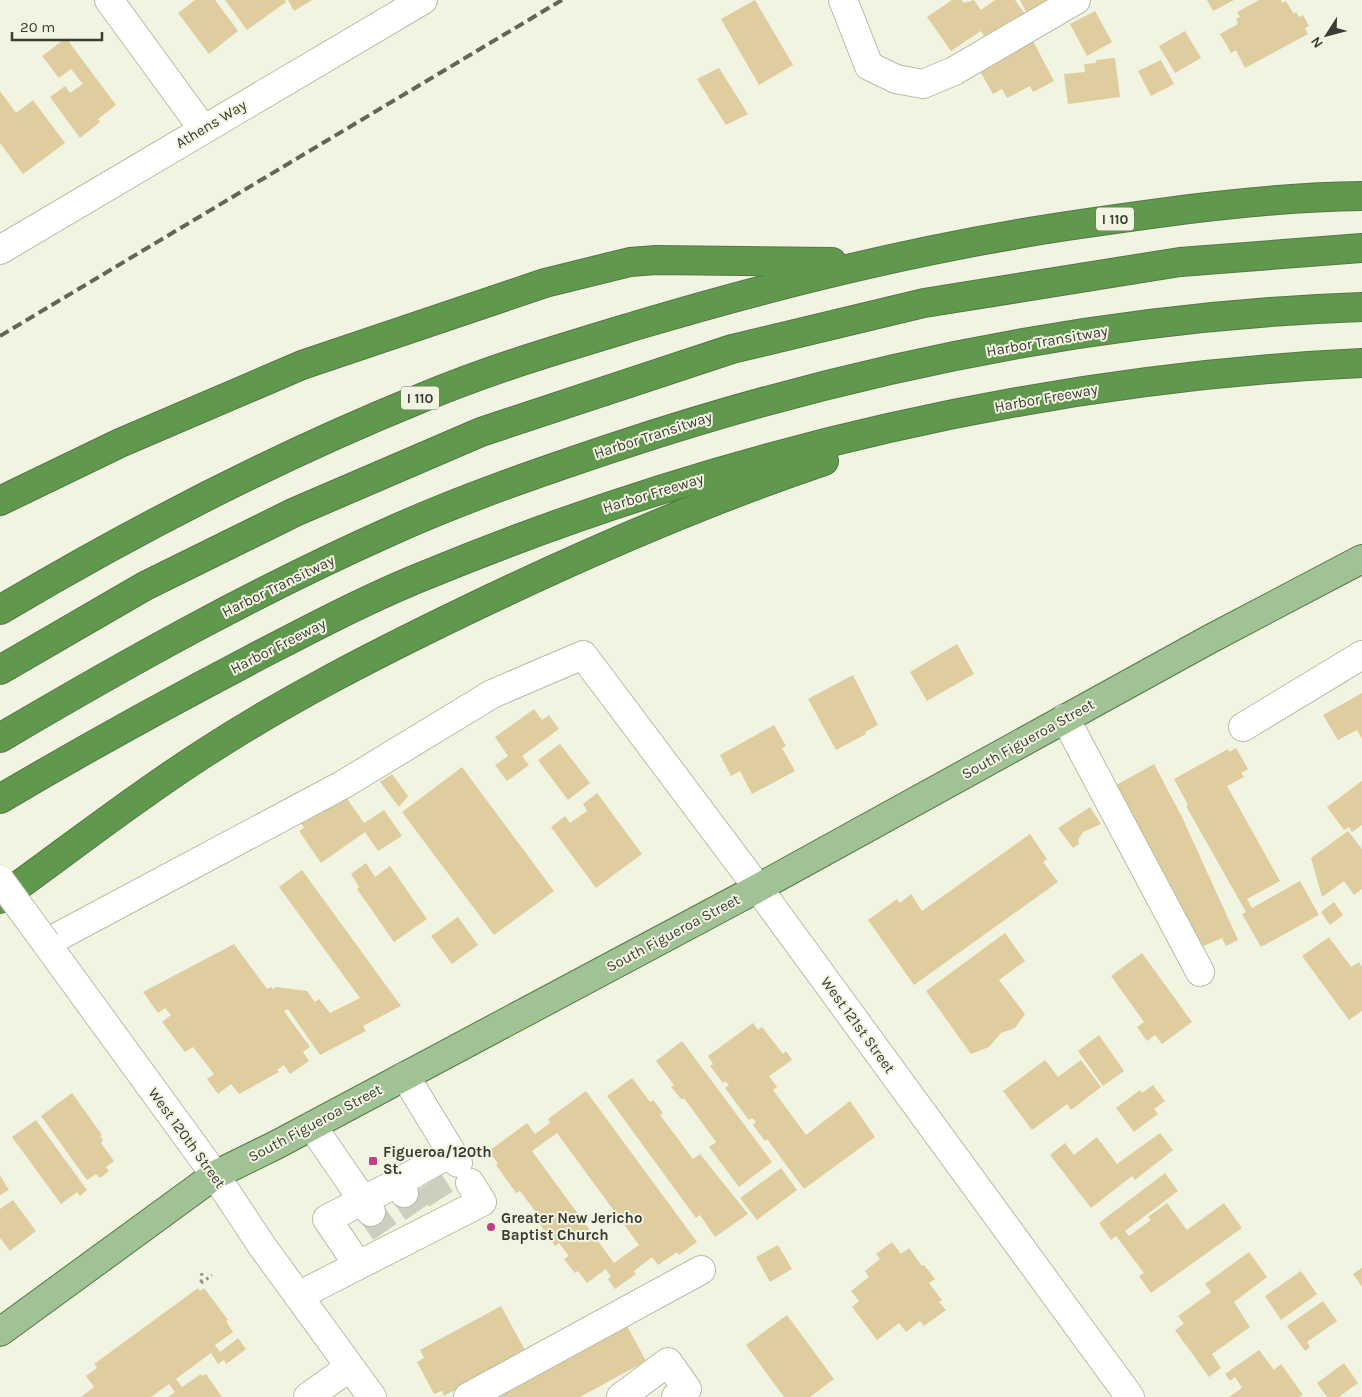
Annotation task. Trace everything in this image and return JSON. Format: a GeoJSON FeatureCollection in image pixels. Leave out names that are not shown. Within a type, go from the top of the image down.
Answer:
{"type":"FeatureCollection","features":[{"type":"Feature","properties":{"kind":"highway","name":"I 110"},"geometry":{"type":"LineString","coordinates":[[0,610],[68,570],[196,500],[319,442],[422,397],[529,359],[730,297],[871,262],[990,238],[1111,219],[1224,206],[1362,196]]}},
{"type":"Feature","properties":{"kind":"highway"},"geometry":{"type":"LineString","coordinates":[[0,670],[145,586],[295,512],[480,432],[732,349],[924,303],[1180,262],[1362,248]]}},
{"type":"Feature","properties":{"kind":"highway"},"geometry":{"type":"LineString","coordinates":[[0,501],[120,443],[302,365],[545,283],[630,262],[656,260],[871,262]]}},
{"type":"Feature","properties":{"kind":"highway","name":"Harbor Transitway"},"geometry":{"type":"LineString","coordinates":[[0,738],[160,646],[248,599],[393,530],[538,472],[677,426],[806,390],[942,359],[1082,333],[1227,316],[1362,307]]}},
{"type":"Feature","properties":{"kind":"highway","name":"Harbor Freeway"},"geometry":{"type":"LineString","coordinates":[[0,799],[186,694],[313,627],[427,574],[552,526],[664,489],[808,448],[905,424],[1064,394],[1249,370],[1362,363]]}},
{"type":"Feature","properties":{"kind":"highway"},"geometry":{"type":"LineString","coordinates":[[0,899],[142,795],[203,754],[288,702],[518,585],[614,541],[773,478],[888,440],[1064,394]]}},
{"type":"Feature","properties":{"kind":"main road","name":"South Figueroa Street"},"geometry":{"type":"LineString","coordinates":[[0,1332],[214,1175],[312,1126],[758,888],[1066,718],[1362,559]]}},
{"type":"Feature","properties":{"kind":"street"},"geometry":{"type":"LineString","coordinates":[[109,0],[203,129]]}},
{"type":"Feature","properties":{"kind":"street","name":"Athens Way"},"geometry":{"type":"LineString","coordinates":[[0,250],[423,0]]}},
{"type":"Feature","properties":{"kind":"street"},"geometry":{"type":"LineString","coordinates":[[843,0],[869,66],[896,79],[923,84],[954,70],[1076,0]]}},
{"type":"Feature","properties":{"kind":"street"},"geometry":{"type":"LineString","coordinates":[[1243,727],[1362,654]]}},
{"type":"Feature","properties":{"kind":"street","name":"West 121st Street"},"geometry":{"type":"LineString","coordinates":[[46,943],[344,784],[492,694],[583,655],[758,888],[1130,1397]]}},
{"type":"Feature","properties":{"kind":"street"},"geometry":{"type":"LineString","coordinates":[[1066,718],[1200,972]]}},
{"type":"Feature","properties":{"kind":"street","name":"West 120th Street"},"geometry":{"type":"LineString","coordinates":[[0,880],[372,1397]]}},
{"type":"Feature","properties":{"kind":"street"},"geometry":{"type":"LineString","coordinates":[[298,1296],[358,1265],[378,1223],[412,1204],[436,1192],[482,1202],[405,1076]]}},
{"type":"Feature","properties":{"kind":"street"},"geometry":{"type":"LineString","coordinates":[[312,1126],[378,1223]]}},
{"type":"Feature","properties":{"kind":"street"},"geometry":{"type":"LineString","coordinates":[[358,1265],[327,1219],[378,1223],[436,1192],[460,1167]]}},
{"type":"Feature","properties":{"kind":"street"},"geometry":{"type":"LineString","coordinates":[[468,1397],[701,1270]]}},
{"type":"Feature","properties":{"kind":"street"},"geometry":{"type":"LineString","coordinates":[[621,1397],[668,1362],[687,1389],[676,1397]]}},
{"type":"Feature","properties":{"kind":"street"},"geometry":{"type":"LineString","coordinates":[[308,1397],[350,1367]]}},
{"type":"Feature","properties":{"kind":"path"},"geometry":{"type":"LineString","coordinates":[[202,1272],[201,1283],[212,1275]]}},
{"type":"Feature","properties":{"kind":"building"},"geometry":{"type":"Polygon","coordinates":[[[195,0],[215,0],[238,31],[209,54],[178,13],[195,0]]]}},
{"type":"Feature","properties":{"kind":"building"},"geometry":{"type":"Polygon","coordinates":[[[225,0],[285,0],[286,2],[247,30],[225,0]]]}},
{"type":"Feature","properties":{"kind":"building"},"geometry":{"type":"Polygon","coordinates":[[[288,0],[312,0],[294,11],[288,0]]]}},
{"type":"Feature","properties":{"kind":"building"},"geometry":{"type":"Polygon","coordinates":[[[755,0],[793,65],[759,85],[721,19],[755,0]]]}},
{"type":"Feature","properties":{"kind":"building"},"geometry":{"type":"Polygon","coordinates":[[[952,0],[961,0],[964,3],[974,0],[981,10],[995,0],[1015,0],[1025,14],[984,36],[981,31],[951,51],[927,17],[952,0]]]}},
{"type":"Feature","properties":{"kind":"building"},"geometry":{"type":"Polygon","coordinates":[[[1020,0],[1052,0],[1027,14],[1020,0]]]}},
{"type":"Feature","properties":{"kind":"building"},"geometry":{"type":"Polygon","coordinates":[[[1207,0],[1234,0],[1213,11],[1207,0]]]}},
{"type":"Feature","properties":{"kind":"building"},"geometry":{"type":"Polygon","coordinates":[[[1259,0],[1281,0],[1282,3],[1286,1],[1294,14],[1296,12],[1299,17],[1303,15],[1309,26],[1305,28],[1308,34],[1245,68],[1236,50],[1231,53],[1220,34],[1238,24],[1236,19],[1240,17],[1237,12],[1259,0]]]}},
{"type":"Feature","properties":{"kind":"building"},"geometry":{"type":"Polygon","coordinates":[[[1095,11],[1112,42],[1087,56],[1070,24],[1095,11]]]}},
{"type":"Feature","properties":{"kind":"building"},"geometry":{"type":"Polygon","coordinates":[[[1185,31],[1201,58],[1175,73],[1159,46],[1185,31]]]}},
{"type":"Feature","properties":{"kind":"building"},"geometry":{"type":"Polygon","coordinates":[[[66,38],[116,105],[98,119],[100,122],[80,138],[50,97],[65,86],[70,93],[83,84],[71,69],[59,78],[42,56],[66,38]]]}},
{"type":"Feature","properties":{"kind":"building"},"geometry":{"type":"Polygon","coordinates":[[[1032,39],[1054,81],[1033,92],[1030,86],[1007,98],[1002,89],[993,94],[978,68],[1032,39]]]}},
{"type":"Feature","properties":{"kind":"building"},"geometry":{"type":"Polygon","coordinates":[[[1115,58],[1120,97],[1068,104],[1064,74],[1085,72],[1084,64],[1096,63],[1096,60],[1115,58]]]}},
{"type":"Feature","properties":{"kind":"building"},"geometry":{"type":"Polygon","coordinates":[[[1161,60],[1174,84],[1151,96],[1138,71],[1161,60]]]}},
{"type":"Feature","properties":{"kind":"building"},"geometry":{"type":"Polygon","coordinates":[[[719,68],[748,114],[726,125],[697,79],[719,68]]]}},
{"type":"Feature","properties":{"kind":"building"},"geometry":{"type":"Polygon","coordinates":[[[0,91],[16,113],[33,100],[65,143],[23,174],[0,143],[0,91]]]}},
{"type":"Feature","properties":{"kind":"building"},"geometry":{"type":"Polygon","coordinates":[[[957,644],[974,674],[927,701],[910,672],[957,644]]]}},
{"type":"Feature","properties":{"kind":"building"},"geometry":{"type":"Polygon","coordinates":[[[853,675],[878,725],[865,732],[866,734],[836,750],[808,699],[853,675]]]}},
{"type":"Feature","properties":{"kind":"building"},"geometry":{"type":"Polygon","coordinates":[[[1362,693],[1362,739],[1357,730],[1338,740],[1323,715],[1362,693]]]}},
{"type":"Feature","properties":{"kind":"building"},"geometry":{"type":"Polygon","coordinates":[[[534,709],[542,720],[549,715],[559,729],[522,756],[529,765],[507,781],[495,765],[508,756],[495,737],[534,709]]]}},
{"type":"Feature","properties":{"kind":"building"},"geometry":{"type":"Polygon","coordinates":[[[774,725],[786,746],[782,748],[795,771],[752,794],[740,771],[731,776],[720,755],[774,725]]]}},
{"type":"Feature","properties":{"kind":"building"},"geometry":{"type":"Polygon","coordinates":[[[560,744],[590,783],[568,800],[538,760],[560,744]]]}},
{"type":"Feature","properties":{"kind":"building"},"geometry":{"type":"Polygon","coordinates":[[[1236,748],[1248,769],[1241,773],[1244,777],[1227,786],[1280,881],[1247,899],[1252,908],[1300,881],[1319,915],[1261,947],[1242,914],[1246,912],[1186,806],[1188,805],[1174,779],[1228,749],[1229,752],[1236,748]]]}},
{"type":"Feature","properties":{"kind":"building"},"geometry":{"type":"Polygon","coordinates":[[[1154,764],[1182,817],[1238,940],[1226,946],[1222,938],[1199,948],[1111,788],[1154,764]]]}},
{"type":"Feature","properties":{"kind":"building"},"geometry":{"type":"Polygon","coordinates":[[[462,767],[554,891],[494,935],[402,812],[462,767]]]}},
{"type":"Feature","properties":{"kind":"building"},"geometry":{"type":"Polygon","coordinates":[[[392,774],[408,796],[399,807],[380,782],[392,774]]]}},
{"type":"Feature","properties":{"kind":"building"},"geometry":{"type":"Polygon","coordinates":[[[1362,781],[1362,825],[1352,832],[1349,827],[1344,830],[1327,807],[1362,781]]]}},
{"type":"Feature","properties":{"kind":"building"},"geometry":{"type":"Polygon","coordinates":[[[341,790],[364,823],[384,810],[402,836],[378,851],[365,832],[321,863],[299,831],[304,828],[296,816],[341,790]]]}},
{"type":"Feature","properties":{"kind":"building"},"geometry":{"type":"Polygon","coordinates":[[[597,793],[642,854],[596,888],[551,827],[565,816],[570,823],[587,811],[583,804],[597,793]]]}},
{"type":"Feature","properties":{"kind":"building"},"geometry":{"type":"Polygon","coordinates":[[[1090,807],[1101,824],[1083,832],[1078,840],[1079,844],[1073,848],[1058,828],[1090,807]]]}},
{"type":"Feature","properties":{"kind":"building"},"geometry":{"type":"Polygon","coordinates":[[[1348,831],[1362,849],[1362,889],[1354,895],[1344,881],[1322,897],[1311,858],[1348,831]]]}},
{"type":"Feature","properties":{"kind":"building"},"geometry":{"type":"Polygon","coordinates":[[[1030,834],[1047,859],[1043,862],[1058,882],[914,985],[868,920],[897,899],[900,903],[911,894],[922,911],[1030,834]]]}},
{"type":"Feature","properties":{"kind":"building"},"geometry":{"type":"Polygon","coordinates":[[[366,863],[375,877],[390,866],[427,919],[394,942],[357,889],[359,887],[351,874],[366,863]]]}},
{"type":"Feature","properties":{"kind":"building"},"geometry":{"type":"Polygon","coordinates":[[[302,870],[401,1006],[363,1026],[366,1031],[320,1055],[288,1009],[284,1011],[310,1047],[303,1052],[309,1061],[290,1074],[284,1065],[277,1070],[279,1072],[239,1094],[231,1084],[218,1094],[207,1079],[214,1074],[193,1047],[185,1052],[162,1022],[171,1015],[165,1008],[158,1013],[143,992],[234,944],[267,989],[276,987],[307,991],[315,1002],[319,999],[330,1013],[360,998],[279,887],[302,870]]]}},
{"type":"Feature","properties":{"kind":"building"},"geometry":{"type":"Polygon","coordinates":[[[1334,902],[1343,915],[1330,925],[1321,912],[1334,902]]]}},
{"type":"Feature","properties":{"kind":"building"},"geometry":{"type":"Polygon","coordinates":[[[458,917],[478,945],[452,964],[431,936],[458,917]]]}},
{"type":"Feature","properties":{"kind":"building"},"geometry":{"type":"Polygon","coordinates":[[[1005,933],[1025,961],[999,980],[1025,1014],[1015,1028],[1001,1033],[989,1047],[971,1054],[926,991],[1005,933]]]}},
{"type":"Feature","properties":{"kind":"building"},"geometry":{"type":"Polygon","coordinates":[[[1329,937],[1351,967],[1359,962],[1362,967],[1362,1011],[1349,1020],[1302,956],[1329,937]]]}},
{"type":"Feature","properties":{"kind":"building"},"geometry":{"type":"Polygon","coordinates":[[[1142,953],[1192,1022],[1162,1044],[1155,1035],[1147,1041],[1137,1027],[1144,1022],[1111,976],[1142,953]]]}},
{"type":"Feature","properties":{"kind":"building"},"geometry":{"type":"Polygon","coordinates":[[[753,1023],[758,1030],[762,1027],[783,1054],[786,1051],[792,1060],[769,1076],[777,1087],[773,1090],[806,1135],[850,1101],[875,1137],[804,1189],[767,1139],[765,1141],[753,1125],[756,1122],[752,1118],[749,1120],[725,1088],[729,1085],[725,1081],[723,1083],[710,1066],[713,1064],[708,1056],[753,1023]]]}},
{"type":"Feature","properties":{"kind":"building"},"geometry":{"type":"Polygon","coordinates":[[[1099,1035],[1124,1071],[1103,1086],[1078,1051],[1099,1035]]]}},
{"type":"Feature","properties":{"kind":"building"},"geometry":{"type":"Polygon","coordinates":[[[682,1041],[772,1162],[739,1187],[709,1147],[716,1142],[684,1098],[682,1100],[671,1087],[674,1085],[656,1061],[682,1041]]]}},
{"type":"Feature","properties":{"kind":"building"},"geometry":{"type":"Polygon","coordinates":[[[1045,1060],[1058,1077],[1081,1060],[1101,1087],[1071,1110],[1067,1104],[1032,1130],[1003,1091],[1045,1060]]]}},
{"type":"Feature","properties":{"kind":"building"},"geometry":{"type":"Polygon","coordinates":[[[632,1078],[650,1102],[653,1100],[663,1113],[660,1115],[693,1159],[700,1154],[748,1214],[715,1237],[700,1215],[696,1218],[607,1096],[632,1078]]]}},
{"type":"Feature","properties":{"kind":"building"},"geometry":{"type":"Polygon","coordinates":[[[1153,1085],[1165,1101],[1154,1109],[1158,1114],[1134,1132],[1116,1108],[1140,1090],[1142,1093],[1153,1085]]]}},
{"type":"Feature","properties":{"kind":"building"},"geometry":{"type":"Polygon","coordinates":[[[586,1091],[697,1242],[679,1255],[677,1252],[658,1265],[652,1257],[634,1271],[636,1274],[615,1289],[608,1279],[611,1277],[606,1269],[587,1283],[578,1271],[575,1273],[564,1259],[569,1256],[559,1243],[555,1246],[535,1217],[538,1215],[520,1191],[516,1193],[496,1165],[498,1164],[489,1151],[527,1123],[535,1134],[550,1123],[548,1119],[586,1091]],[[557,1133],[532,1151],[614,1263],[639,1245],[557,1133]]]}},
{"type":"Feature","properties":{"kind":"building"},"geometry":{"type":"Polygon","coordinates":[[[72,1093],[102,1135],[100,1136],[103,1140],[101,1143],[114,1161],[106,1167],[109,1171],[100,1178],[96,1174],[87,1180],[41,1116],[72,1093]]]}},
{"type":"Feature","properties":{"kind":"building"},"geometry":{"type":"Polygon","coordinates":[[[36,1120],[87,1190],[80,1196],[77,1192],[61,1204],[12,1137],[36,1120]]]}},
{"type":"Feature","properties":{"kind":"building"},"geometry":{"type":"Polygon","coordinates":[[[1160,1133],[1173,1150],[1135,1180],[1132,1176],[1091,1208],[1050,1155],[1065,1143],[1074,1155],[1097,1137],[1117,1164],[1160,1133]]]}},
{"type":"Feature","properties":{"kind":"building"},"geometry":{"type":"Polygon","coordinates":[[[781,1168],[797,1190],[757,1220],[740,1198],[781,1168]]]}},
{"type":"Feature","properties":{"kind":"building"},"geometry":{"type":"Polygon","coordinates":[[[1165,1173],[1178,1191],[1125,1231],[1129,1236],[1151,1220],[1148,1217],[1167,1203],[1187,1230],[1224,1203],[1242,1228],[1151,1293],[1139,1276],[1144,1273],[1116,1236],[1111,1240],[1099,1223],[1165,1173]]]}},
{"type":"Feature","properties":{"kind":"building"},"geometry":{"type":"Polygon","coordinates":[[[0,1175],[9,1190],[0,1195],[0,1175]]]}},
{"type":"Feature","properties":{"kind":"building"},"geometry":{"type":"Polygon","coordinates":[[[13,1200],[36,1231],[10,1251],[0,1238],[0,1209],[13,1200]]]}},
{"type":"Feature","properties":{"kind":"building"},"geometry":{"type":"Polygon","coordinates":[[[892,1242],[901,1254],[909,1248],[922,1266],[924,1265],[935,1279],[929,1283],[942,1300],[939,1302],[946,1310],[924,1326],[920,1321],[906,1332],[899,1323],[877,1340],[852,1307],[859,1301],[851,1291],[869,1277],[865,1271],[880,1259],[876,1254],[892,1242]]]}},
{"type":"Feature","properties":{"kind":"building"},"geometry":{"type":"Polygon","coordinates":[[[778,1245],[792,1269],[770,1282],[756,1257],[778,1245]]]}},
{"type":"Feature","properties":{"kind":"building"},"geometry":{"type":"Polygon","coordinates":[[[1249,1252],[1267,1277],[1234,1302],[1250,1327],[1212,1354],[1221,1368],[1209,1377],[1175,1330],[1184,1324],[1178,1316],[1211,1292],[1205,1284],[1249,1252]]]}},
{"type":"Feature","properties":{"kind":"building"},"geometry":{"type":"Polygon","coordinates":[[[1362,1268],[1362,1287],[1353,1274],[1362,1268]]]}},
{"type":"Feature","properties":{"kind":"building"},"geometry":{"type":"Polygon","coordinates":[[[1301,1271],[1317,1294],[1281,1320],[1265,1296],[1301,1271]]]}},
{"type":"Feature","properties":{"kind":"building"},"geometry":{"type":"Polygon","coordinates":[[[198,1288],[200,1291],[204,1288],[228,1320],[226,1321],[233,1332],[215,1345],[220,1352],[238,1338],[246,1349],[226,1364],[224,1360],[218,1364],[211,1353],[176,1379],[182,1387],[201,1374],[202,1376],[206,1374],[222,1397],[168,1397],[175,1392],[169,1384],[151,1397],[81,1397],[94,1387],[86,1376],[97,1368],[94,1364],[198,1288]]]}},
{"type":"Feature","properties":{"kind":"building"},"geometry":{"type":"Polygon","coordinates":[[[1323,1301],[1337,1321],[1307,1342],[1310,1347],[1305,1351],[1287,1326],[1323,1301]]]}},
{"type":"Feature","properties":{"kind":"building"},"geometry":{"type":"Polygon","coordinates":[[[501,1306],[526,1352],[444,1396],[442,1391],[434,1394],[417,1362],[424,1358],[420,1350],[501,1306]]]}},
{"type":"Feature","properties":{"kind":"building"},"geometry":{"type":"Polygon","coordinates":[[[787,1315],[834,1379],[810,1397],[784,1397],[746,1345],[787,1315]]]}},
{"type":"Feature","properties":{"kind":"building"},"geometry":{"type":"Polygon","coordinates":[[[626,1324],[646,1361],[580,1397],[492,1397],[626,1324]]]}},
{"type":"Feature","properties":{"kind":"building"},"geometry":{"type":"Polygon","coordinates":[[[1259,1350],[1274,1370],[1281,1364],[1303,1395],[1299,1397],[1229,1397],[1242,1388],[1235,1377],[1230,1381],[1225,1374],[1259,1350]]]}},
{"type":"Feature","properties":{"kind":"building"},"geometry":{"type":"Polygon","coordinates":[[[1344,1363],[1358,1383],[1339,1397],[1327,1397],[1317,1383],[1344,1363]]]}},
{"type":"Feature","properties":{"kind":"tunnel"},"geometry":{"type":"LineString","coordinates":[[430,1182],[441,1199]]}},
{"type":"Feature","properties":{"kind":"tunnel"},"geometry":{"type":"LineString","coordinates":[[404,1193],[417,1212]]}},
{"type":"Feature","properties":{"kind":"tunnel"},"geometry":{"type":"LineString","coordinates":[[371,1212],[385,1232]]}},
{"type":"Feature","properties":{"kind":"railway"},"geometry":{"type":"LineString","coordinates":[[0,336],[562,0]]}},
{"type":"Feature","properties":{"kind":"place","name":"Figueroa/120th St."},"geometry":{"type":"Point","coordinates":[373,1161]}},
{"type":"Feature","properties":{"kind":"place","name":"Greater New Jericho Baptist Church"},"geometry":{"type":"Point","coordinates":[491,1227]}}]}
